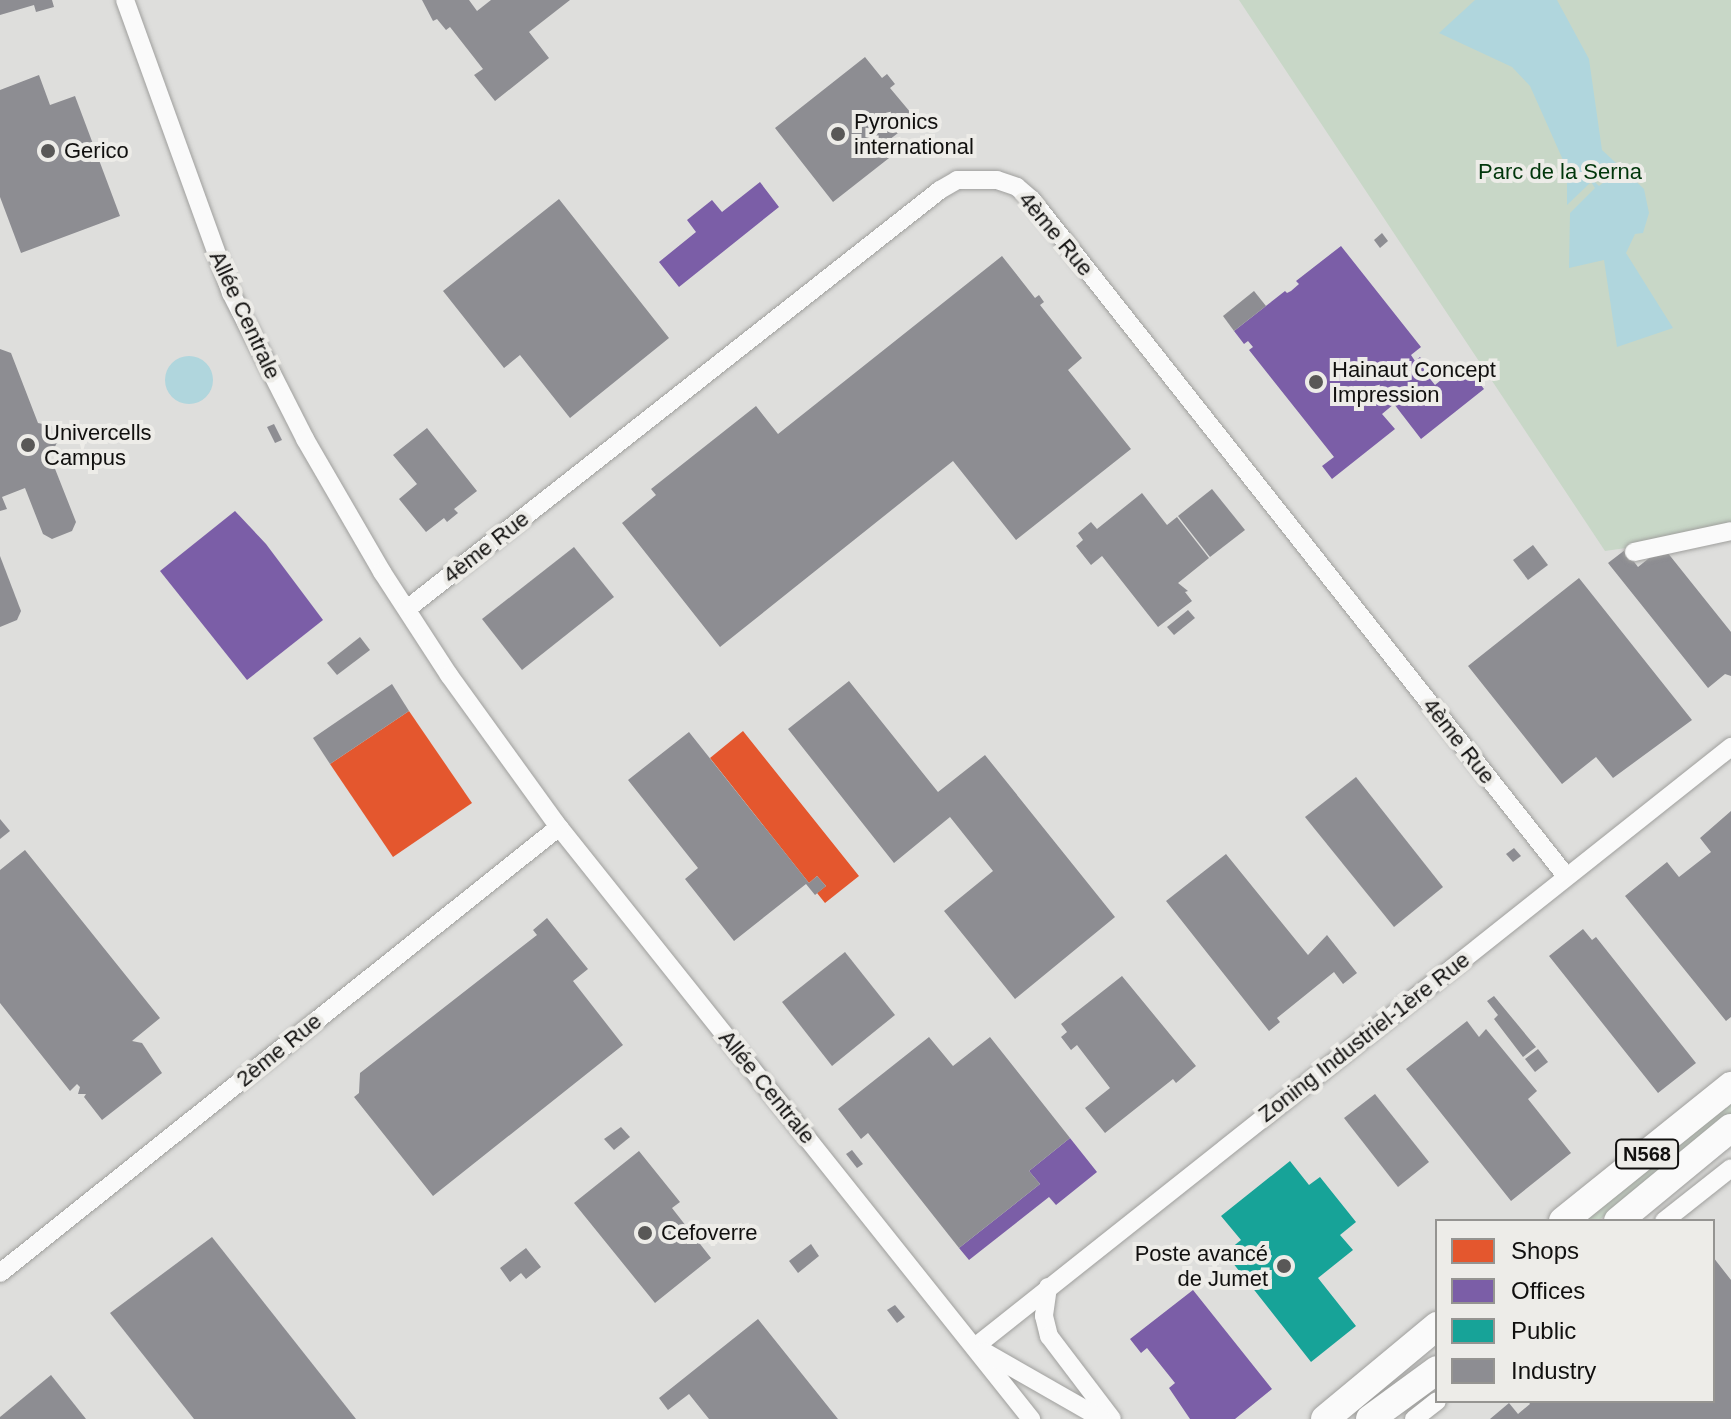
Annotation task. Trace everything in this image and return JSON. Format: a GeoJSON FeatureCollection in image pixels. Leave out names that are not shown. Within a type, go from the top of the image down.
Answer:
{"type":"FeatureCollection","features":[{"type":"Feature","properties":{"kind":"highway","name":"N568"},"geometry":{"type":"LineString","coordinates":[[1565,1219],[1731,1086]]}},
{"type":"Feature","properties":{"kind":"highway","name":"N568"},"geometry":{"type":"LineString","coordinates":[[1620,1219],[1731,1128]]}},
{"type":"Feature","properties":{"kind":"highway"},"geometry":{"type":"LineString","coordinates":[[1325,1419],[1435,1328]]}},
{"type":"Feature","properties":{"kind":"highway"},"geometry":{"type":"LineString","coordinates":[[1370,1419],[1435,1371]]}},
{"type":"Feature","properties":{"kind":"street","name":"Allée Centrale"},"geometry":{"type":"LineString","coordinates":[[125,0],[231,293],[305,439],[407,609],[482,723],[559,827],[976,1346],[1031,1419]]}},
{"type":"Feature","properties":{"kind":"street","name":"4ème Rue"},"geometry":{"type":"LineString","coordinates":[[407,609],[940,190],[957,180],[997,180],[1017,187],[1032,200],[1566,876]]}},
{"type":"Feature","properties":{"kind":"street"},"geometry":{"type":"LineString","coordinates":[[1634,552],[1731,531]]}},
{"type":"Feature","properties":{"kind":"street","name":"Zoning Industriel-1ère Rue"},"geometry":{"type":"LineString","coordinates":[[976,1346],[1731,747]]}},
{"type":"Feature","properties":{"kind":"street","name":"2ème Rue"},"geometry":{"type":"LineString","coordinates":[[0,1273],[559,827]]}},
{"type":"Feature","properties":{"kind":"street"},"geometry":{"type":"LineString","coordinates":[[1667,1219],[1731,1168]]}},
{"type":"Feature","properties":{"kind":"street"},"geometry":{"type":"LineString","coordinates":[[1048,1287],[1044,1316],[1049,1336],[1112,1419]]}},
{"type":"Feature","properties":{"kind":"street"},"geometry":{"type":"LineString","coordinates":[[976,1346],[1102,1419]]}},
{"type":"Feature","properties":{"kind":"street"},"geometry":{"type":"LineString","coordinates":[[1414,1419],[1435,1403]]}},
{"type":"Feature","properties":{"kind":"green space","name":"Parc de la Serna"},"geometry":{"type":"Polygon","coordinates":[[[1239,0],[1731,0],[1731,531],[1634,552],[1626,548],[1605,551],[1239,0]]]}},
{"type":"Feature","properties":{"kind":"green space"},"geometry":{"type":"Polygon","coordinates":[[[1731,1103],[1731,1115],[1601,1219],[1586,1219],[1731,1103]]]}},
{"type":"Feature","properties":{"kind":"water"},"geometry":{"type":"Polygon","coordinates":[[[1475,0],[1557,0],[1589,59],[1602,150],[1616,163],[1594,181],[1599,186],[1622,168],[1644,189],[1649,213],[1643,233],[1635,234],[1626,253],[1673,328],[1617,347],[1604,260],[1569,268],[1570,213],[1595,188],[1591,182],[1567,205],[1567,169],[1530,86],[1512,67],[1439,33],[1475,0]]]}},
{"type":"Feature","properties":{"kind":"water"},"geometry":{"type":"Polygon","coordinates":[[[189,356],[198,357],[206,363],[212,371],[212,389],[206,397],[198,403],[189,404],[180,403],[172,397],[166,389],[165,380],[166,371],[172,363],[180,357],[189,356]]]}},
{"type":"Feature","properties":{"kind":"building: Shops"},"geometry":{"type":"Polygon","coordinates":[[[409,711],[472,803],[393,857],[330,764],[409,711]]]}},
{"type":"Feature","properties":{"kind":"building: Shops"},"geometry":{"type":"Polygon","coordinates":[[[743,731],[859,876],[825,903],[817,893],[826,886],[817,876],[809,883],[710,758],[743,731]]]}},
{"type":"Feature","properties":{"kind":"building: Offices"},"geometry":{"type":"Polygon","coordinates":[[[760,182],[779,207],[679,287],[659,262],[696,232],[687,220],[712,200],[722,212],[760,182]]]}},
{"type":"Feature","properties":{"kind":"building: Offices"},"geometry":{"type":"Polygon","coordinates":[[[1341,246],[1421,347],[1411,355],[1415,361],[1420,357],[1435,377],[1431,380],[1435,385],[1463,362],[1484,389],[1421,439],[1394,404],[1382,414],[1395,429],[1332,479],[1322,466],[1334,457],[1249,350],[1253,347],[1248,341],[1244,344],[1234,331],[1285,291],[1291,291],[1299,284],[1296,281],[1341,246]]]}},
{"type":"Feature","properties":{"kind":"building: Offices"},"geometry":{"type":"Polygon","coordinates":[[[235,511],[266,544],[323,620],[247,680],[160,571],[235,511]]]}},
{"type":"Feature","properties":{"kind":"building: Offices"},"geometry":{"type":"Polygon","coordinates":[[[1070,1138],[1097,1172],[1056,1205],[1049,1197],[969,1260],[959,1248],[1040,1184],[1029,1171],[1070,1138]]]}},
{"type":"Feature","properties":{"kind":"building: Offices"},"geometry":{"type":"Polygon","coordinates":[[[1193,1290],[1272,1389],[1235,1419],[1190,1419],[1169,1388],[1175,1383],[1147,1348],[1141,1353],[1130,1339],[1193,1290]]]}},
{"type":"Feature","properties":{"kind":"building: Public","name":"Poste avancé de Jumet"},"geometry":{"type":"Polygon","coordinates":[[[1290,1161],[1309,1185],[1320,1177],[1356,1222],[1340,1235],[1353,1250],[1318,1278],[1356,1326],[1311,1362],[1225,1253],[1241,1240],[1221,1216],[1290,1161]]]}},
{"type":"Feature","properties":{"kind":"building: Industry"},"geometry":{"type":"Polygon","coordinates":[[[0,0],[52,0],[54,7],[36,12],[34,5],[0,15],[0,0]]]}},
{"type":"Feature","properties":{"kind":"building: Industry"},"geometry":{"type":"Polygon","coordinates":[[[422,0],[469,0],[477,11],[491,0],[570,0],[529,32],[549,58],[495,101],[474,75],[483,69],[450,27],[446,30],[437,19],[433,21],[422,0]]]}},
{"type":"Feature","properties":{"kind":"building: Industry","name":"Pyronics international"},"geometry":{"type":"Polygon","coordinates":[[[865,57],[882,78],[887,74],[895,84],[890,88],[916,119],[889,140],[898,151],[833,202],[775,128],[865,57]]]}},
{"type":"Feature","properties":{"kind":"building: Industry","name":"Gerico"},"geometry":{"type":"Polygon","coordinates":[[[39,75],[50,105],[75,96],[120,216],[21,253],[0,197],[0,90],[39,75]]]}},
{"type":"Feature","properties":{"kind":"building: Industry"},"geometry":{"type":"Polygon","coordinates":[[[559,199],[669,338],[570,418],[520,355],[504,368],[443,291],[559,199]]]}},
{"type":"Feature","properties":{"kind":"building: Industry"},"geometry":{"type":"Polygon","coordinates":[[[1382,233],[1388,241],[1380,248],[1374,240],[1382,233]]]}},
{"type":"Feature","properties":{"kind":"building: Industry"},"geometry":{"type":"Polygon","coordinates":[[[1002,256],[1035,298],[1039,295],[1044,302],[1040,305],[1082,358],[1068,370],[1131,449],[1016,540],[953,461],[720,647],[622,523],[656,495],[651,489],[756,406],[778,434],[1002,256]]]}},
{"type":"Feature","properties":{"kind":"building: Industry"},"geometry":{"type":"Polygon","coordinates":[[[1254,291],[1266,306],[1234,331],[1223,316],[1254,291]]]}},
{"type":"Feature","properties":{"kind":"building: Industry","name":"Univercells Campus"},"geometry":{"type":"Polygon","coordinates":[[[0,349],[11,353],[38,423],[52,426],[58,440],[54,449],[48,451],[76,522],[72,531],[52,539],[43,534],[25,488],[2,497],[7,509],[0,511],[0,349]]]}},
{"type":"Feature","properties":{"kind":"building: Industry"},"geometry":{"type":"Polygon","coordinates":[[[274,424],[282,440],[275,443],[267,427],[274,424]]]}},
{"type":"Feature","properties":{"kind":"building: Industry"},"geometry":{"type":"Polygon","coordinates":[[[427,428],[477,491],[454,509],[458,513],[447,522],[444,518],[426,532],[399,499],[417,484],[393,455],[427,428]]]}},
{"type":"Feature","properties":{"kind":"building: Industry"},"geometry":{"type":"Polygon","coordinates":[[[1212,489],[1245,530],[1210,557],[1178,516],[1212,489]]]}},
{"type":"Feature","properties":{"kind":"building: Industry"},"geometry":{"type":"Polygon","coordinates":[[[1142,493],[1167,525],[1177,517],[1209,558],[1178,583],[1188,591],[1185,592],[1192,601],[1158,627],[1102,556],[1091,565],[1076,546],[1083,540],[1078,533],[1091,522],[1097,529],[1142,493]]]}},
{"type":"Feature","properties":{"kind":"building: Industry"},"geometry":{"type":"Polygon","coordinates":[[[1533,545],[1548,565],[1528,580],[1513,560],[1533,545]]]}},
{"type":"Feature","properties":{"kind":"building: Industry"},"geometry":{"type":"Polygon","coordinates":[[[574,547],[614,597],[522,670],[482,619],[574,547]]]}},
{"type":"Feature","properties":{"kind":"building: Industry"},"geometry":{"type":"Polygon","coordinates":[[[1663,547],[1731,632],[1731,676],[1725,674],[1708,688],[1608,563],[1625,550],[1638,567],[1663,547]]]}},
{"type":"Feature","properties":{"kind":"building: Industry"},"geometry":{"type":"Polygon","coordinates":[[[0,556],[21,611],[17,620],[0,627],[0,556]]]}},
{"type":"Feature","properties":{"kind":"building: Industry"},"geometry":{"type":"Polygon","coordinates":[[[1579,578],[1692,720],[1613,778],[1596,757],[1562,784],[1468,666],[1579,578]]]}},
{"type":"Feature","properties":{"kind":"building: Industry"},"geometry":{"type":"Polygon","coordinates":[[[1188,610],[1195,618],[1174,635],[1167,627],[1188,610]]]}},
{"type":"Feature","properties":{"kind":"building: Industry"},"geometry":{"type":"Polygon","coordinates":[[[360,637],[370,650],[337,675],[327,663],[360,637]]]}},
{"type":"Feature","properties":{"kind":"building: Industry"},"geometry":{"type":"Polygon","coordinates":[[[849,681],[938,792],[985,755],[1115,917],[1015,999],[944,911],[993,871],[950,817],[894,863],[788,729],[849,681]]]}},
{"type":"Feature","properties":{"kind":"building: Industry"},"geometry":{"type":"Polygon","coordinates":[[[392,684],[409,711],[330,764],[313,738],[392,684]]]}},
{"type":"Feature","properties":{"kind":"building: Industry"},"geometry":{"type":"Polygon","coordinates":[[[689,732],[809,883],[817,876],[826,886],[815,895],[806,884],[734,941],[685,879],[698,868],[628,780],[689,732]]]}},
{"type":"Feature","properties":{"kind":"building: Industry"},"geometry":{"type":"Polygon","coordinates":[[[1356,777],[1443,887],[1394,927],[1305,817],[1356,777]]]}},
{"type":"Feature","properties":{"kind":"building: Industry"},"geometry":{"type":"Polygon","coordinates":[[[1731,811],[1731,1017],[1726,1021],[1625,896],[1667,862],[1679,877],[1711,852],[1700,838],[1731,811]]]}},
{"type":"Feature","properties":{"kind":"building: Industry"},"geometry":{"type":"Polygon","coordinates":[[[0,819],[10,831],[0,839],[0,819]]]}},
{"type":"Feature","properties":{"kind":"building: Industry"},"geometry":{"type":"Polygon","coordinates":[[[1514,848],[1521,856],[1513,862],[1506,854],[1514,848]]]}},
{"type":"Feature","properties":{"kind":"building: Industry"},"geometry":{"type":"Polygon","coordinates":[[[25,850],[160,1018],[132,1041],[142,1043],[162,1073],[102,1120],[84,1097],[86,1094],[78,1094],[80,1087],[77,1084],[70,1091],[0,1003],[0,870],[25,850]]]}},
{"type":"Feature","properties":{"kind":"building: Industry"},"geometry":{"type":"Polygon","coordinates":[[[1226,854],[1308,955],[1327,935],[1357,973],[1343,984],[1334,972],[1277,1018],[1280,1022],[1269,1031],[1166,901],[1226,854]]]}},
{"type":"Feature","properties":{"kind":"building: Industry"},"geometry":{"type":"Polygon","coordinates":[[[547,918],[588,969],[573,981],[623,1045],[433,1196],[354,1097],[359,1093],[360,1073],[537,935],[533,930],[547,918]]]}},
{"type":"Feature","properties":{"kind":"building: Industry"},"geometry":{"type":"Polygon","coordinates":[[[1583,929],[1592,940],[1596,937],[1696,1063],[1658,1093],[1549,956],[1583,929]]]}},
{"type":"Feature","properties":{"kind":"building: Industry"},"geometry":{"type":"Polygon","coordinates":[[[845,952],[895,1015],[832,1066],[782,1002],[845,952]]]}},
{"type":"Feature","properties":{"kind":"building: Industry"},"geometry":{"type":"Polygon","coordinates":[[[1122,976],[1196,1066],[1176,1083],[1173,1079],[1105,1133],[1085,1108],[1110,1088],[1077,1045],[1071,1050],[1061,1037],[1067,1032],[1061,1024],[1122,976]]]}},
{"type":"Feature","properties":{"kind":"building: Industry"},"geometry":{"type":"Polygon","coordinates":[[[1494,996],[1536,1047],[1523,1057],[1494,1019],[1498,1015],[1487,1001],[1494,996]]]}},
{"type":"Feature","properties":{"kind":"building: Industry"},"geometry":{"type":"Polygon","coordinates":[[[1467,1021],[1479,1037],[1486,1029],[1537,1091],[1528,1099],[1571,1153],[1511,1201],[1406,1069],[1467,1021]]]}},
{"type":"Feature","properties":{"kind":"building: Industry"},"geometry":{"type":"Polygon","coordinates":[[[929,1037],[953,1066],[990,1037],[1070,1138],[1029,1171],[1040,1184],[959,1248],[868,1133],[861,1139],[838,1109],[929,1037]]]}},
{"type":"Feature","properties":{"kind":"building: Industry"},"geometry":{"type":"Polygon","coordinates":[[[1538,1049],[1548,1062],[1535,1072],[1525,1059],[1538,1049]]]}},
{"type":"Feature","properties":{"kind":"building: Industry"},"geometry":{"type":"Polygon","coordinates":[[[1375,1094],[1429,1162],[1398,1187],[1344,1118],[1375,1094]]]}},
{"type":"Feature","properties":{"kind":"building: Industry"},"geometry":{"type":"Polygon","coordinates":[[[621,1127],[630,1137],[614,1150],[604,1139],[621,1127]]]}},
{"type":"Feature","properties":{"kind":"building: Industry"},"geometry":{"type":"Polygon","coordinates":[[[852,1150],[863,1164],[857,1168],[846,1154],[852,1150]]]}},
{"type":"Feature","properties":{"kind":"building: Industry","name":"Cefoverre"},"geometry":{"type":"Polygon","coordinates":[[[639,1151],[680,1202],[672,1208],[711,1258],[655,1303],[574,1203],[639,1151]]]}},
{"type":"Feature","properties":{"kind":"building: Industry"},"geometry":{"type":"Polygon","coordinates":[[[212,1237],[356,1419],[194,1419],[110,1313],[212,1237]]]}},
{"type":"Feature","properties":{"kind":"building: Industry"},"geometry":{"type":"Polygon","coordinates":[[[811,1244],[819,1256],[798,1273],[789,1261],[811,1244]]]}},
{"type":"Feature","properties":{"kind":"building: Industry"},"geometry":{"type":"Polygon","coordinates":[[[526,1248],[541,1267],[526,1279],[521,1273],[510,1282],[500,1268],[526,1248]]]}},
{"type":"Feature","properties":{"kind":"building: Industry"},"geometry":{"type":"Polygon","coordinates":[[[1715,1260],[1731,1280],[1731,1419],[1490,1419],[1509,1403],[1518,1414],[1530,1404],[1715,1403],[1715,1260]]]}},
{"type":"Feature","properties":{"kind":"building: Industry"},"geometry":{"type":"Polygon","coordinates":[[[895,1305],[905,1317],[897,1323],[887,1310],[895,1305]]]}},
{"type":"Feature","properties":{"kind":"building: Industry"},"geometry":{"type":"Polygon","coordinates":[[[758,1319],[838,1419],[709,1419],[689,1394],[668,1410],[659,1398],[758,1319]]]}},
{"type":"Feature","properties":{"kind":"building: Industry"},"geometry":{"type":"Polygon","coordinates":[[[51,1375],[86,1419],[0,1419],[0,1417],[51,1375]]]}},
{"type":"Feature","properties":{"kind":"place","name":"Pyronics international"},"geometry":{"type":"Point","coordinates":[838,134]}},
{"type":"Feature","properties":{"kind":"place","name":"Gerico"},"geometry":{"type":"Point","coordinates":[48,151]}},
{"type":"Feature","properties":{"kind":"place","name":"Hainaut Concept Impression"},"geometry":{"type":"Point","coordinates":[1316,382]}},
{"type":"Feature","properties":{"kind":"place","name":"Univercells Campus"},"geometry":{"type":"Point","coordinates":[28,445]}},
{"type":"Feature","properties":{"kind":"place","name":"Cefoverre"},"geometry":{"type":"Point","coordinates":[645,1233]}},
{"type":"Feature","properties":{"kind":"place","name":"Poste avancé de Jumet"},"geometry":{"type":"Point","coordinates":[1284,1266]}}]}
